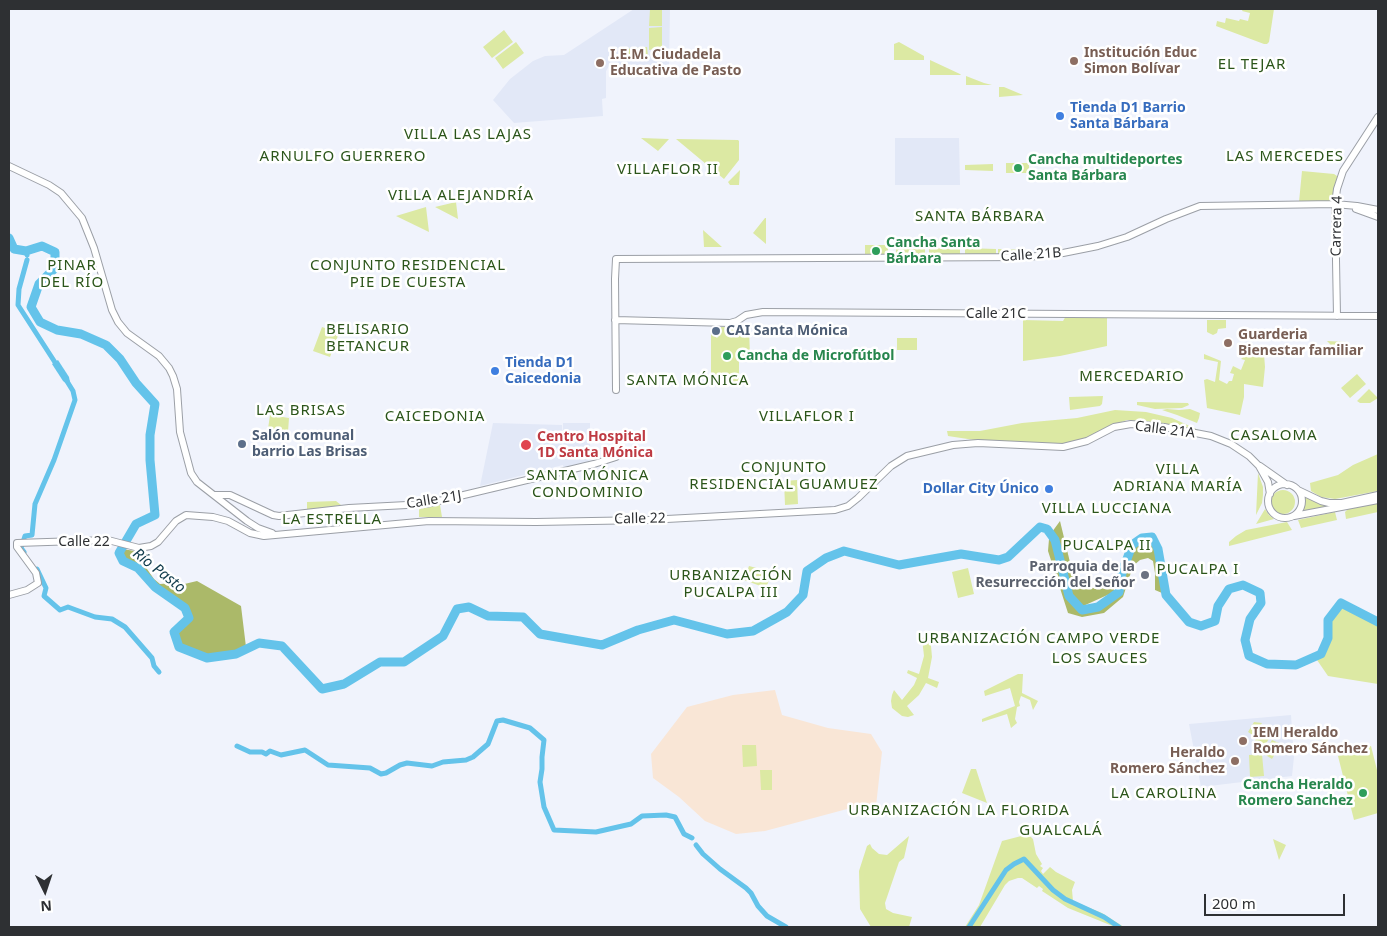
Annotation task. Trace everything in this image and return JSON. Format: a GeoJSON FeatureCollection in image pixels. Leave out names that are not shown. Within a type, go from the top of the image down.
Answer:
{"type":"FeatureCollection","features":[{"type":"Feature","properties":{"kind":"street","name":"Carrera 4"},"geometry":{"type":"LineString","coordinates":[[1337,316],[1335,204],[1337,189],[1343,172],[1378,117]]}},
{"type":"Feature","properties":{"kind":"street","name":"Calle 22"},"geometry":{"type":"LineString","coordinates":[[9,166],[50,185],[60,193],[82,218],[94,248],[112,310],[127,333],[153,351],[170,368],[177,389],[180,432],[191,474],[197,482],[258,528],[267,533],[283,535]]}},
{"type":"Feature","properties":{"kind":"street","name":"Calle 21B"},"geometry":{"type":"LineString","coordinates":[[615,320],[616,259],[1028,257],[1098,246],[1132,235],[1200,206],[1335,204],[1378,210]]}},
{"type":"Feature","properties":{"kind":"street","name":"Calle 21B"},"geometry":{"type":"LineString","coordinates":[[1348,205],[1378,217]]}},
{"type":"Feature","properties":{"kind":"street","name":"Calle 21C"},"geometry":{"type":"LineString","coordinates":[[615,320],[730,323],[737,321],[746,314],[763,312],[1378,316]]}},
{"type":"Feature","properties":{"kind":"street"},"geometry":{"type":"LineString","coordinates":[[615,320],[616,390]]}},
{"type":"Feature","properties":{"kind":"street","name":"Calle 21A"},"geometry":{"type":"LineString","coordinates":[[978,443],[1063,447],[1086,441],[1114,428],[1131,424],[1145,424],[1216,438],[1240,450],[1287,485]]}},
{"type":"Feature","properties":{"kind":"street","name":"Calle 22"},"geometry":{"type":"LineString","coordinates":[[9,595],[27,590],[38,583],[36,573],[17,548],[22,543],[116,542],[139,548],[151,546],[158,542],[176,521],[186,515],[221,519],[250,533],[264,536],[429,521],[648,520],[835,510],[848,506],[891,466],[907,456],[953,445],[978,443]]}},
{"type":"Feature","properties":{"kind":"street","name":"Calle 21J"},"geometry":{"type":"LineString","coordinates":[[215,495],[230,495],[273,515],[285,516],[349,508],[426,504],[594,464],[616,457]]}},
{"type":"Feature","properties":{"kind":"street","name":"Calle 21A"},"geometry":{"type":"LineString","coordinates":[[1257,464],[1265,476],[1270,494]]}},
{"type":"Feature","properties":{"kind":"street"},"geometry":{"type":"LineString","coordinates":[[1378,495],[1342,503],[1329,503],[1287,485],[1274,488],[1270,494],[1269,505],[1273,513],[1282,518],[1378,500]]}},
{"type":"Feature","properties":{"kind":"street"},"geometry":{"type":"LineString","coordinates":[[1293,516],[1301,507],[1301,495],[1298,490]]}},
{"type":"Feature","properties":{"kind":"shaded area","name":"I.E.M. Ciudadela Educativa de Pasto"},"geometry":{"type":"Polygon","coordinates":[[[634,9],[670,9],[669,66],[609,66],[606,71],[606,98],[602,99],[603,116],[514,123],[493,100],[510,79],[533,61],[545,56],[564,55],[634,9]]]}},
{"type":"Feature","properties":{"kind":"shaded area"},"geometry":{"type":"Polygon","coordinates":[[[895,138],[959,138],[960,185],[895,185],[895,138]]]}},
{"type":"Feature","properties":{"kind":"shaded area","name":"Centro Hospital 1D Santa Mónica"},"geometry":{"type":"Polygon","coordinates":[[[493,423],[562,425],[563,457],[563,423],[590,423],[590,459],[585,465],[563,470],[563,465],[480,486],[493,423]]]}},
{"type":"Feature","properties":{"kind":"shaded area"},"geometry":{"type":"Polygon","coordinates":[[[775,690],[782,715],[828,728],[871,734],[882,752],[876,806],[862,805],[765,831],[736,834],[705,821],[679,797],[653,778],[651,754],[687,707],[733,695],[775,690]]]}},
{"type":"Feature","properties":{"kind":"shaded area","name":"IEM Heraldo Romero Sánchez"},"geometry":{"type":"Polygon","coordinates":[[[1291,715],[1294,757],[1292,776],[1201,787],[1189,724],[1291,715]]]}},
{"type":"Feature","properties":{"kind":"green space"},"geometry":{"type":"Polygon","coordinates":[[[650,9],[662,9],[662,26],[649,26],[650,9]]]}},
{"type":"Feature","properties":{"kind":"green space"},"geometry":{"type":"Polygon","coordinates":[[[1243,9],[1274,9],[1269,42],[1267,44],[1216,26],[1217,21],[1225,23],[1226,18],[1248,21],[1250,13],[1242,11],[1243,9]]]}},
{"type":"Feature","properties":{"kind":"green space"},"geometry":{"type":"Polygon","coordinates":[[[662,27],[662,48],[649,50],[649,28],[662,27]]]}},
{"type":"Feature","properties":{"kind":"green space"},"geometry":{"type":"Polygon","coordinates":[[[504,30],[513,42],[492,58],[483,47],[504,30]]]}},
{"type":"Feature","properties":{"kind":"green space"},"geometry":{"type":"Polygon","coordinates":[[[516,42],[524,53],[503,69],[495,58],[516,42]]]}},
{"type":"Feature","properties":{"kind":"green space"},"geometry":{"type":"Polygon","coordinates":[[[899,42],[924,56],[924,60],[894,60],[894,44],[899,42]]]}},
{"type":"Feature","properties":{"kind":"green space"},"geometry":{"type":"Polygon","coordinates":[[[647,47],[648,56],[626,58],[626,49],[647,47]]]}},
{"type":"Feature","properties":{"kind":"green space"},"geometry":{"type":"Polygon","coordinates":[[[930,60],[960,74],[961,75],[930,75],[930,60]]]}},
{"type":"Feature","properties":{"kind":"green space"},"geometry":{"type":"Polygon","coordinates":[[[966,76],[984,83],[992,85],[966,85],[966,76]]]}},
{"type":"Feature","properties":{"kind":"green space"},"geometry":{"type":"Polygon","coordinates":[[[999,87],[1004,87],[1023,95],[999,97],[999,87]]]}},
{"type":"Feature","properties":{"kind":"green space"},"geometry":{"type":"Polygon","coordinates":[[[641,138],[669,139],[658,151],[641,138]]]}},
{"type":"Feature","properties":{"kind":"green space"},"geometry":{"type":"Polygon","coordinates":[[[676,139],[738,140],[739,160],[724,179],[676,139]]]}},
{"type":"Feature","properties":{"kind":"green space","name":"Cancha multideportes Santa Bárbara"},"geometry":{"type":"Polygon","coordinates":[[[1006,163],[1029,163],[1029,173],[1006,173],[1006,163]]]}},
{"type":"Feature","properties":{"kind":"green space"},"geometry":{"type":"Polygon","coordinates":[[[993,164],[993,171],[965,170],[965,165],[993,164]]]}},
{"type":"Feature","properties":{"kind":"green space"},"geometry":{"type":"Polygon","coordinates":[[[740,170],[739,185],[730,185],[728,182],[740,170]]]}},
{"type":"Feature","properties":{"kind":"green space"},"geometry":{"type":"Polygon","coordinates":[[[1302,171],[1334,174],[1337,176],[1333,202],[1299,202],[1302,171]]]}},
{"type":"Feature","properties":{"kind":"green space"},"geometry":{"type":"Polygon","coordinates":[[[456,202],[458,219],[435,207],[456,202]]]}},
{"type":"Feature","properties":{"kind":"green space"},"geometry":{"type":"Polygon","coordinates":[[[426,207],[429,232],[396,216],[426,207]]]}},
{"type":"Feature","properties":{"kind":"green space"},"geometry":{"type":"Polygon","coordinates":[[[766,218],[766,244],[753,233],[766,218]]]}},
{"type":"Feature","properties":{"kind":"green space"},"geometry":{"type":"Polygon","coordinates":[[[703,230],[722,247],[704,247],[703,230]]]}},
{"type":"Feature","properties":{"kind":"green space","name":"Cancha Santa Bárbara"},"geometry":{"type":"Polygon","coordinates":[[[865,245],[888,245],[888,257],[865,257],[865,245]]]}},
{"type":"Feature","properties":{"kind":"green space"},"geometry":{"type":"Polygon","coordinates":[[[896,248],[925,249],[925,255],[896,255],[896,248]]]}},
{"type":"Feature","properties":{"kind":"green space"},"geometry":{"type":"Polygon","coordinates":[[[929,248],[960,249],[960,258],[929,256],[929,248]]]}},
{"type":"Feature","properties":{"kind":"green space"},"geometry":{"type":"Polygon","coordinates":[[[965,248],[996,249],[996,254],[965,258],[965,248]]]}},
{"type":"Feature","properties":{"kind":"green space"},"geometry":{"type":"Polygon","coordinates":[[[998,249],[1029,250],[1029,255],[998,254],[998,249]]]}},
{"type":"Feature","properties":{"kind":"green space"},"geometry":{"type":"Polygon","coordinates":[[[1066,316],[1107,316],[1107,346],[1060,356],[1023,361],[1023,320],[1063,321],[1066,316]]]}},
{"type":"Feature","properties":{"kind":"green space"},"geometry":{"type":"Polygon","coordinates":[[[1207,320],[1226,320],[1226,328],[1218,329],[1217,333],[1213,335],[1207,332],[1207,320]]]}},
{"type":"Feature","properties":{"kind":"green space"},"geometry":{"type":"Polygon","coordinates":[[[749,326],[750,358],[739,359],[739,382],[711,382],[711,333],[717,338],[721,333],[721,327],[749,326]]]}},
{"type":"Feature","properties":{"kind":"green space"},"geometry":{"type":"Polygon","coordinates":[[[322,327],[339,333],[330,357],[313,351],[322,327]]]}},
{"type":"Feature","properties":{"kind":"green space"},"geometry":{"type":"Polygon","coordinates":[[[897,338],[917,338],[917,350],[897,350],[897,338]]]}},
{"type":"Feature","properties":{"kind":"green space"},"geometry":{"type":"Polygon","coordinates":[[[1327,341],[1347,342],[1337,351],[1327,341]]]}},
{"type":"Feature","properties":{"kind":"green space"},"geometry":{"type":"Polygon","coordinates":[[[1245,350],[1264,354],[1263,387],[1244,384],[1244,397],[1240,415],[1207,408],[1204,380],[1207,379],[1215,382],[1218,362],[1204,359],[1204,354],[1221,361],[1219,380],[1227,384],[1229,381],[1232,381],[1234,374],[1230,373],[1233,366],[1241,370],[1245,360],[1241,359],[1247,353],[1245,350]]]}},
{"type":"Feature","properties":{"kind":"green space"},"geometry":{"type":"Polygon","coordinates":[[[1357,374],[1366,384],[1350,398],[1341,388],[1357,374]]]}},
{"type":"Feature","properties":{"kind":"green space"},"geometry":{"type":"Polygon","coordinates":[[[1369,389],[1378,398],[1370,403],[1360,403],[1357,401],[1369,389]]]}},
{"type":"Feature","properties":{"kind":"green space"},"geometry":{"type":"Polygon","coordinates":[[[1103,396],[1100,406],[1070,410],[1069,397],[1103,396]]]}},
{"type":"Feature","properties":{"kind":"green space"},"geometry":{"type":"Polygon","coordinates":[[[1137,402],[1188,403],[1189,405],[1182,408],[1155,409],[1137,405],[1137,402]]]}},
{"type":"Feature","properties":{"kind":"green space"},"geometry":{"type":"Polygon","coordinates":[[[1190,409],[1200,413],[1199,418],[1197,423],[1162,410],[1190,409]]]}},
{"type":"Feature","properties":{"kind":"green space"},"geometry":{"type":"Polygon","coordinates":[[[1115,410],[1146,412],[1172,418],[1203,432],[1158,422],[1127,420],[1105,428],[1079,442],[1063,445],[994,443],[948,436],[947,431],[980,431],[1022,423],[1077,418],[1115,410]]]}},
{"type":"Feature","properties":{"kind":"green space"},"geometry":{"type":"Polygon","coordinates":[[[270,415],[289,418],[288,432],[268,429],[270,415]]]}},
{"type":"Feature","properties":{"kind":"green space"},"geometry":{"type":"Polygon","coordinates":[[[1378,454],[1378,491],[1335,499],[1321,497],[1311,491],[1310,483],[1338,475],[1353,465],[1378,454]]]}},
{"type":"Feature","properties":{"kind":"green space"},"geometry":{"type":"Polygon","coordinates":[[[1258,473],[1263,487],[1263,495],[1262,503],[1256,515],[1258,473]]]}},
{"type":"Feature","properties":{"kind":"green space"},"geometry":{"type":"Polygon","coordinates":[[[797,480],[798,504],[785,505],[784,481],[797,480]]]}},
{"type":"Feature","properties":{"kind":"green space"},"geometry":{"type":"Polygon","coordinates":[[[1283,490],[1292,493],[1295,502],[1292,511],[1283,514],[1274,511],[1271,502],[1274,493],[1283,490]]]}},
{"type":"Feature","properties":{"kind":"green space"},"geometry":{"type":"Polygon","coordinates":[[[1304,497],[1331,506],[1301,512],[1305,504],[1304,497]]]}},
{"type":"Feature","properties":{"kind":"green space"},"geometry":{"type":"Polygon","coordinates":[[[336,501],[341,505],[307,510],[307,502],[336,501]]]}},
{"type":"Feature","properties":{"kind":"green space"},"geometry":{"type":"Polygon","coordinates":[[[1378,503],[1378,512],[1346,519],[1345,512],[1348,509],[1378,503]]]}},
{"type":"Feature","properties":{"kind":"green space"},"geometry":{"type":"Polygon","coordinates":[[[440,505],[442,517],[419,517],[419,509],[440,505]]]}},
{"type":"Feature","properties":{"kind":"green space"},"geometry":{"type":"Polygon","coordinates":[[[1265,509],[1274,519],[1256,524],[1265,509]]]}},
{"type":"Feature","properties":{"kind":"green space"},"geometry":{"type":"Polygon","coordinates":[[[1335,512],[1337,520],[1301,528],[1298,520],[1335,512]]]}},
{"type":"Feature","properties":{"kind":"green space"},"geometry":{"type":"Polygon","coordinates":[[[1060,521],[1076,587],[1114,589],[1114,592],[1081,607],[1069,594],[1052,532],[1060,521]]]}},
{"type":"Feature","properties":{"kind":"green space"},"geometry":{"type":"Polygon","coordinates":[[[1287,522],[1292,530],[1229,546],[1229,542],[1246,530],[1287,522]]]}},
{"type":"Feature","properties":{"kind":"green space"},"geometry":{"type":"Polygon","coordinates":[[[1049,539],[1053,540],[1066,596],[1080,612],[1099,609],[1119,593],[1123,574],[1133,546],[1146,540],[1151,541],[1157,549],[1162,593],[1155,590],[1153,561],[1148,558],[1140,560],[1133,566],[1123,597],[1104,613],[1082,617],[1068,613],[1048,551],[1049,539]]]}},
{"type":"Feature","properties":{"kind":"green space"},"geometry":{"type":"Polygon","coordinates":[[[123,549],[140,552],[136,555],[135,559],[160,584],[174,583],[176,586],[197,581],[241,606],[246,647],[236,652],[207,656],[180,645],[176,633],[191,619],[187,607],[156,587],[141,568],[125,560],[121,554],[123,549]]]}},
{"type":"Feature","properties":{"kind":"green space"},"geometry":{"type":"Polygon","coordinates":[[[749,566],[772,572],[766,588],[744,580],[749,566]]]}},
{"type":"Feature","properties":{"kind":"green space"},"geometry":{"type":"Polygon","coordinates":[[[968,568],[974,594],[958,598],[952,572],[968,568]]]}},
{"type":"Feature","properties":{"kind":"green space"},"geometry":{"type":"Polygon","coordinates":[[[1341,603],[1378,622],[1378,684],[1328,676],[1317,660],[1328,638],[1328,620],[1341,603]]]}},
{"type":"Feature","properties":{"kind":"green space"},"geometry":{"type":"Polygon","coordinates":[[[930,635],[932,657],[928,678],[939,682],[937,688],[926,683],[919,695],[907,706],[914,715],[902,716],[892,708],[892,695],[894,690],[902,700],[914,685],[917,678],[907,673],[908,670],[919,674],[924,656],[922,638],[930,635]]]}},
{"type":"Feature","properties":{"kind":"green space"},"geometry":{"type":"Polygon","coordinates":[[[1018,674],[1023,674],[1022,693],[1038,701],[1033,710],[1030,700],[1021,696],[1020,706],[1017,707],[1015,719],[1017,723],[1011,728],[1007,714],[982,722],[982,719],[1015,706],[1010,688],[985,696],[984,691],[1018,674]]]}},
{"type":"Feature","properties":{"kind":"green space"},"geometry":{"type":"Polygon","coordinates":[[[1254,722],[1262,723],[1254,736],[1248,732],[1254,722]]]}},
{"type":"Feature","properties":{"kind":"green space"},"geometry":{"type":"Polygon","coordinates":[[[1265,725],[1274,731],[1263,748],[1254,742],[1265,725]]]}},
{"type":"Feature","properties":{"kind":"green space"},"geometry":{"type":"Polygon","coordinates":[[[1272,740],[1281,744],[1272,759],[1264,754],[1272,740]]]}},
{"type":"Feature","properties":{"kind":"green space"},"geometry":{"type":"Polygon","coordinates":[[[742,745],[756,745],[757,766],[743,767],[742,745]]]}},
{"type":"Feature","properties":{"kind":"green space","name":"Cancha Heraldo Romero Sanchez"},"geometry":{"type":"Polygon","coordinates":[[[1371,746],[1378,774],[1378,813],[1354,820],[1338,756],[1371,746]]]}},
{"type":"Feature","properties":{"kind":"green space"},"geometry":{"type":"Polygon","coordinates":[[[1262,754],[1264,776],[1250,777],[1249,755],[1262,754]]]}},
{"type":"Feature","properties":{"kind":"green space"},"geometry":{"type":"Polygon","coordinates":[[[971,769],[976,769],[987,803],[962,793],[971,769]]]}},
{"type":"Feature","properties":{"kind":"green space"},"geometry":{"type":"Polygon","coordinates":[[[760,770],[772,770],[772,790],[761,790],[760,770]]]}},
{"type":"Feature","properties":{"kind":"green space"},"geometry":{"type":"Polygon","coordinates":[[[1027,823],[1036,854],[1042,864],[1040,866],[1043,868],[1041,871],[1043,874],[1050,867],[1075,882],[1072,890],[1073,901],[1102,913],[1124,927],[1115,927],[1068,908],[1042,891],[1043,889],[1039,886],[1037,888],[1022,878],[1018,878],[1009,881],[1005,885],[980,927],[965,927],[979,905],[1002,841],[1029,834],[1027,823]]]}},
{"type":"Feature","properties":{"kind":"green space"},"geometry":{"type":"Polygon","coordinates":[[[909,836],[904,858],[899,862],[885,903],[886,909],[893,913],[912,917],[909,927],[871,927],[860,909],[859,871],[867,846],[870,844],[879,854],[887,855],[909,836]]]}},
{"type":"Feature","properties":{"kind":"green space"},"geometry":{"type":"Polygon","coordinates":[[[1273,839],[1286,845],[1279,860],[1273,839]]]}},
{"type":"Feature","properties":{"kind":"water"},"geometry":{"type":"Polygon","coordinates":[[[58,360],[69,377],[70,382],[67,384],[52,364],[58,360]]]}},
{"type":"Feature","properties":{"kind":"waterway","name":"Río Pasto"},"geometry":{"type":"LineString","coordinates":[[9,238],[14,249],[26,251],[42,246],[55,252],[55,268],[39,284],[31,307],[40,322],[57,330],[81,334],[106,345],[120,359],[136,383],[155,404],[150,435],[150,460],[155,515],[136,524],[119,553],[123,561],[138,568],[155,587],[185,608],[189,618],[174,632],[179,647],[207,658],[236,654],[259,643],[282,646],[322,689],[344,684],[380,662],[404,662],[443,636],[457,609],[469,607],[488,616],[523,617],[540,634],[602,645],[638,630],[674,620],[727,634],[753,631],[787,612],[803,595],[807,571],[826,558],[844,551],[899,565],[961,554],[999,560],[1008,557],[1040,527],[1047,529],[1055,540],[1069,596],[1082,610],[1098,607],[1119,592],[1122,573],[1132,545],[1142,538],[1152,537],[1158,549],[1166,595],[1189,622],[1201,626],[1215,621],[1218,606],[1229,589],[1243,585],[1260,593],[1261,603],[1250,619],[1245,640],[1249,656],[1267,664],[1296,665],[1321,654],[1328,638],[1328,620],[1341,603],[1378,622]]}},
{"type":"Feature","properties":{"kind":"waterway","name":"Río Pasto"},"geometry":{"type":"LineString","coordinates":[[26,251],[27,255]]}},
{"type":"Feature","properties":{"kind":"waterway"},"geometry":{"type":"LineString","coordinates":[[27,260],[19,289],[18,305],[58,367]]}},
{"type":"Feature","properties":{"kind":"waterway"},"geometry":{"type":"LineString","coordinates":[[24,552],[21,548],[25,536],[32,535],[35,504],[54,460],[75,400],[73,391],[65,378]]}},
{"type":"Feature","properties":{"kind":"waterway"},"geometry":{"type":"LineString","coordinates":[[37,569],[46,588],[44,596],[60,610],[68,607],[95,617],[112,619],[125,627],[152,658],[154,666],[159,672]]}},
{"type":"Feature","properties":{"kind":"waterway"},"geometry":{"type":"LineString","coordinates":[[237,746],[250,752],[266,754],[270,751],[281,755],[305,750],[328,765],[370,768],[381,774],[407,763],[432,766],[443,762],[466,760],[473,757],[488,744],[497,721],[503,720],[530,728],[544,740],[540,782],[544,807],[554,830],[596,832],[631,824],[642,816],[666,815],[675,817],[684,834],[692,838]]}},
{"type":"Feature","properties":{"kind":"waterway"},"geometry":{"type":"LineString","coordinates":[[696,845],[720,869],[746,888],[767,916],[786,927]]}},
{"type":"Feature","properties":{"kind":"waterway"},"geometry":{"type":"LineString","coordinates":[[969,927],[1006,870],[1024,859],[1053,890],[1065,899],[1104,917],[1119,927]]}},
{"type":"Feature","properties":{"kind":"place","name":"Institución Educ Simon Bolívar"},"geometry":{"type":"Point","coordinates":[1074,61]}},
{"type":"Feature","properties":{"kind":"place","name":"I.E.M. Ciudadela Educativa de Pasto"},"geometry":{"type":"Point","coordinates":[600,63]}},
{"type":"Feature","properties":{"kind":"place","name":"Tienda D1 Barrio Santa Bárbara"},"geometry":{"type":"Point","coordinates":[1060,116]}},
{"type":"Feature","properties":{"kind":"place","name":"Cancha multideportes Santa Bárbara"},"geometry":{"type":"Point","coordinates":[1018,168]}},
{"type":"Feature","properties":{"kind":"place","name":"Cancha Santa Bárbara"},"geometry":{"type":"Point","coordinates":[876,251]}},
{"type":"Feature","properties":{"kind":"place","name":"CAI Santa Mónica"},"geometry":{"type":"Point","coordinates":[716,331]}},
{"type":"Feature","properties":{"kind":"place","name":"Guarderia Bienestar familiar"},"geometry":{"type":"Point","coordinates":[1228,343]}},
{"type":"Feature","properties":{"kind":"place","name":"Cancha de Microfútbol"},"geometry":{"type":"Point","coordinates":[727,356]}},
{"type":"Feature","properties":{"kind":"place","name":"Tienda D1 Caicedonia"},"geometry":{"type":"Point","coordinates":[495,371]}},
{"type":"Feature","properties":{"kind":"place","name":"Salón comunal barrio Las Brisas"},"geometry":{"type":"Point","coordinates":[242,444]}},
{"type":"Feature","properties":{"kind":"place","name":"Centro Hospital 1D Santa Mónica"},"geometry":{"type":"Point","coordinates":[526,445]}},
{"type":"Feature","properties":{"kind":"place","name":"Dollar City Único"},"geometry":{"type":"Point","coordinates":[1049,489]}},
{"type":"Feature","properties":{"kind":"place","name":"Parroquia de la Resurrección del Señor"},"geometry":{"type":"Point","coordinates":[1145,575]}},
{"type":"Feature","properties":{"kind":"place","name":"IEM Heraldo Romero Sánchez"},"geometry":{"type":"Point","coordinates":[1243,741]}},
{"type":"Feature","properties":{"kind":"place","name":"Heraldo Romero Sánchez"},"geometry":{"type":"Point","coordinates":[1235,761]}},
{"type":"Feature","properties":{"kind":"place","name":"Cancha Heraldo Romero Sanchez"},"geometry":{"type":"Point","coordinates":[1363,793]}},
{"type":"Feature","properties":{"kind":"district","name":"EL TEJAR"},"geometry":{"type":"Point","coordinates":[1252,65]}},
{"type":"Feature","properties":{"kind":"district","name":"VILLA LAS LAJAS"},"geometry":{"type":"Point","coordinates":[468,135]}},
{"type":"Feature","properties":{"kind":"district","name":"ARNULFO GUERRERO"},"geometry":{"type":"Point","coordinates":[343,157]}},
{"type":"Feature","properties":{"kind":"district","name":"LAS MERCEDES"},"geometry":{"type":"Point","coordinates":[1285,157]}},
{"type":"Feature","properties":{"kind":"district","name":"VILLAFLOR II"},"geometry":{"type":"Point","coordinates":[668,170]}},
{"type":"Feature","properties":{"kind":"district","name":"VILLA ALEJANDRÍA"},"geometry":{"type":"Point","coordinates":[461,196]}},
{"type":"Feature","properties":{"kind":"district","name":"SANTA BÁRBARA"},"geometry":{"type":"Point","coordinates":[980,217]}},
{"type":"Feature","properties":{"kind":"district","name":"PINAR DEL RÍO"},"geometry":{"type":"Point","coordinates":[72,274]}},
{"type":"Feature","properties":{"kind":"district","name":"CONJUNTO RESIDENCIAL PIE DE CUESTA"},"geometry":{"type":"Point","coordinates":[408,274]}},
{"type":"Feature","properties":{"kind":"district","name":"BELISARIO BETANCUR"},"geometry":{"type":"Point","coordinates":[368,338]}},
{"type":"Feature","properties":{"kind":"district","name":"MERCEDARIO"},"geometry":{"type":"Point","coordinates":[1132,377]}},
{"type":"Feature","properties":{"kind":"district","name":"SANTA MÓNICA"},"geometry":{"type":"Point","coordinates":[688,381]}},
{"type":"Feature","properties":{"kind":"district","name":"LAS BRISAS"},"geometry":{"type":"Point","coordinates":[301,411]}},
{"type":"Feature","properties":{"kind":"district","name":"CAICEDONIA"},"geometry":{"type":"Point","coordinates":[435,417]}},
{"type":"Feature","properties":{"kind":"district","name":"VILLAFLOR I"},"geometry":{"type":"Point","coordinates":[807,417]}},
{"type":"Feature","properties":{"kind":"district","name":"CASALOMA"},"geometry":{"type":"Point","coordinates":[1274,436]}},
{"type":"Feature","properties":{"kind":"district","name":"CONJUNTO RESIDENCIAL GUAMUEZ"},"geometry":{"type":"Point","coordinates":[784,476]}},
{"type":"Feature","properties":{"kind":"district","name":"VILLA ADRIANA MARÍA"},"geometry":{"type":"Point","coordinates":[1178,478]}},
{"type":"Feature","properties":{"kind":"district","name":"SANTA MÓNICA CONDOMINIO"},"geometry":{"type":"Point","coordinates":[588,484]}},
{"type":"Feature","properties":{"kind":"district","name":"VILLA LUCCIANA"},"geometry":{"type":"Point","coordinates":[1107,509]}},
{"type":"Feature","properties":{"kind":"district","name":"LA ESTRELLA"},"geometry":{"type":"Point","coordinates":[332,520]}},
{"type":"Feature","properties":{"kind":"district","name":"PUCALPA II"},"geometry":{"type":"Point","coordinates":[1107,546]}},
{"type":"Feature","properties":{"kind":"district","name":"PUCALPA I"},"geometry":{"type":"Point","coordinates":[1198,570]}},
{"type":"Feature","properties":{"kind":"district","name":"URBANIZACIÓN PUCALPA III"},"geometry":{"type":"Point","coordinates":[731,584]}},
{"type":"Feature","properties":{"kind":"district","name":"URBANIZACIÓN CAMPO VERDE"},"geometry":{"type":"Point","coordinates":[1039,639]}},
{"type":"Feature","properties":{"kind":"district","name":"LOS SAUCES"},"geometry":{"type":"Point","coordinates":[1100,659]}},
{"type":"Feature","properties":{"kind":"district","name":"LA CAROLINA"},"geometry":{"type":"Point","coordinates":[1164,794]}},
{"type":"Feature","properties":{"kind":"district","name":"URBANIZACIÓN LA FLORIDA"},"geometry":{"type":"Point","coordinates":[959,811]}},
{"type":"Feature","properties":{"kind":"district","name":"GUALCALÁ"},"geometry":{"type":"Point","coordinates":[1061,831]}}]}
